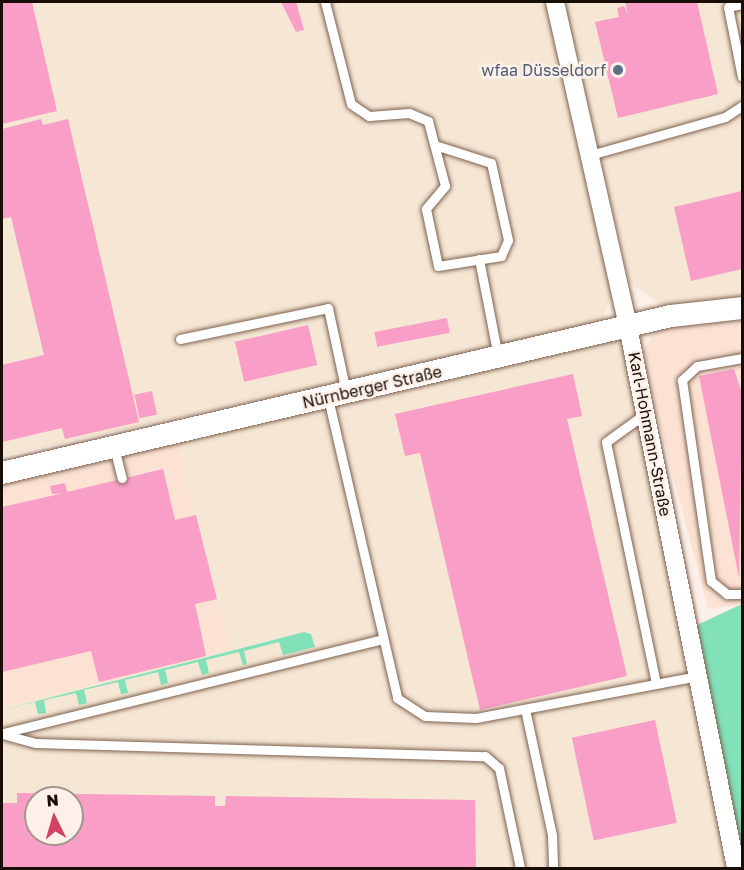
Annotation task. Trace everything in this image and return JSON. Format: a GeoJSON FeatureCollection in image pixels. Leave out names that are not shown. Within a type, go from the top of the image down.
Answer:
{"type":"FeatureCollection","features":[{"type":"Feature","properties":{"kind":"street","name":"Karl-Hohmann-Straße"},"geometry":{"type":"LineString","coordinates":[[555,2],[646,413],[736,868]]}},
{"type":"Feature","properties":{"kind":"street","name":"Nürnberger Straße"},"geometry":{"type":"LineString","coordinates":[[2,473],[628,327],[742,308]]}},
{"type":"Feature","properties":{"kind":"lane"},"geometry":{"type":"LineString","coordinates":[[325,2],[351,104],[369,116],[409,113],[428,121],[445,186],[426,209],[438,266],[501,256],[508,240],[491,163],[435,145]]}},
{"type":"Feature","properties":{"kind":"lane"},"geometry":{"type":"LineString","coordinates":[[742,4],[728,7],[742,78]]}},
{"type":"Feature","properties":{"kind":"lane"},"geometry":{"type":"LineString","coordinates":[[590,155],[725,117],[742,106]]}},
{"type":"Feature","properties":{"kind":"lane"},"geometry":{"type":"LineString","coordinates":[[479,259],[498,357]]}},
{"type":"Feature","properties":{"kind":"lane"},"geometry":{"type":"LineString","coordinates":[[180,339],[328,308],[337,395],[382,639],[398,698],[426,716],[476,718],[698,676]]}},
{"type":"Feature","properties":{"kind":"lane"},"geometry":{"type":"LineString","coordinates":[[742,358],[697,366],[682,380],[711,581],[727,594],[742,594]]}},
{"type":"Feature","properties":{"kind":"lane"},"geometry":{"type":"LineString","coordinates":[[646,413],[606,442],[656,684]]}},
{"type":"Feature","properties":{"kind":"lane"},"geometry":{"type":"LineString","coordinates":[[114,447],[122,478]]}},
{"type":"Feature","properties":{"kind":"lane"},"geometry":{"type":"LineString","coordinates":[[2,734],[382,639]]}},
{"type":"Feature","properties":{"kind":"lane"},"geometry":{"type":"LineString","coordinates":[[525,709],[552,835],[553,868]]}},
{"type":"Feature","properties":{"kind":"lane"},"geometry":{"type":"LineString","coordinates":[[2,734],[36,743],[485,756],[499,768],[520,868]]}},
{"type":"Feature","properties":{"kind":"shaded area"},"geometry":{"type":"Polygon","coordinates":[[[2,2],[549,2],[614,283],[602,325],[2,456],[2,2]]]}},
{"type":"Feature","properties":{"kind":"shaded area"},"geometry":{"type":"Polygon","coordinates":[[[564,2],[742,2],[742,301],[664,307],[629,282],[564,2]]]}},
{"type":"Feature","properties":{"kind":"shaded area"},"geometry":{"type":"Polygon","coordinates":[[[742,316],[742,604],[708,609],[641,354],[659,326],[742,316]]]}},
{"type":"Feature","properties":{"kind":"shaded area"},"geometry":{"type":"Polygon","coordinates":[[[601,336],[620,342],[629,354],[730,868],[2,868],[2,707],[231,650],[177,440],[601,336]]]}},
{"type":"Feature","properties":{"kind":"shaded area"},"geometry":{"type":"Polygon","coordinates":[[[177,440],[231,650],[2,707],[2,478],[177,440]]]}},
{"type":"Feature","properties":{"kind":"green space"},"geometry":{"type":"Polygon","coordinates":[[[742,604],[742,855],[697,625],[742,604]]]}},
{"type":"Feature","properties":{"kind":"green space"},"geometry":{"type":"Polygon","coordinates":[[[304,632],[311,634],[315,647],[283,655],[279,642],[244,651],[247,664],[243,665],[239,652],[206,660],[209,673],[202,675],[198,662],[165,670],[168,683],[161,685],[158,672],[125,680],[128,693],[121,694],[118,682],[84,690],[87,703],[79,705],[76,693],[44,700],[46,713],[38,714],[35,702],[2,710],[304,632]]]}},
{"type":"Feature","properties":{"kind":"building"},"geometry":{"type":"Polygon","coordinates":[[[2,2],[32,2],[57,111],[2,124],[2,2]]]}},
{"type":"Feature","properties":{"kind":"building"},"geometry":{"type":"Polygon","coordinates":[[[281,2],[296,2],[304,30],[296,32],[281,2]]]}},
{"type":"Feature","properties":{"kind":"building"},"geometry":{"type":"Polygon","coordinates":[[[625,2],[697,2],[718,94],[618,118],[595,22],[619,17],[617,8],[624,6],[628,15],[625,2]]]}},
{"type":"Feature","properties":{"kind":"building"},"geometry":{"type":"Polygon","coordinates":[[[41,119],[43,125],[68,119],[139,422],[65,439],[62,428],[2,442],[2,365],[44,355],[11,217],[2,219],[2,129],[41,119]]]}},
{"type":"Feature","properties":{"kind":"building"},"geometry":{"type":"Polygon","coordinates":[[[742,191],[742,269],[691,281],[674,207],[742,191]]]}},
{"type":"Feature","properties":{"kind":"building"},"geometry":{"type":"Polygon","coordinates":[[[447,318],[450,333],[377,347],[374,332],[447,318]]]}},
{"type":"Feature","properties":{"kind":"building"},"geometry":{"type":"Polygon","coordinates":[[[308,325],[317,365],[244,382],[235,342],[308,325]]]}},
{"type":"Feature","properties":{"kind":"building"},"geometry":{"type":"Polygon","coordinates":[[[734,369],[742,393],[739,578],[699,376],[734,369]]]}},
{"type":"Feature","properties":{"kind":"building"},"geometry":{"type":"Polygon","coordinates":[[[573,374],[582,416],[567,419],[627,676],[480,710],[420,453],[405,456],[395,414],[573,374]]]}},
{"type":"Feature","properties":{"kind":"building"},"geometry":{"type":"Polygon","coordinates":[[[152,391],[157,414],[139,418],[134,395],[152,391]]]}},
{"type":"Feature","properties":{"kind":"building"},"geometry":{"type":"Polygon","coordinates":[[[163,469],[175,520],[196,515],[217,599],[195,604],[206,656],[99,682],[91,651],[2,672],[2,507],[64,493],[52,494],[50,486],[65,483],[67,492],[163,469]]]}},
{"type":"Feature","properties":{"kind":"building"},"geometry":{"type":"Polygon","coordinates":[[[655,720],[677,823],[594,840],[572,738],[655,720]]]}},
{"type":"Feature","properties":{"kind":"building"},"geometry":{"type":"Polygon","coordinates":[[[17,793],[24,793],[24,846],[84,846],[84,794],[215,796],[215,806],[225,806],[226,796],[475,800],[476,868],[2,868],[2,803],[17,803],[17,793]]]}},
{"type":"Feature","properties":{"kind":"place","name":"wfaa Düsseldorf"},"geometry":{"type":"Point","coordinates":[618,70]}}]}
